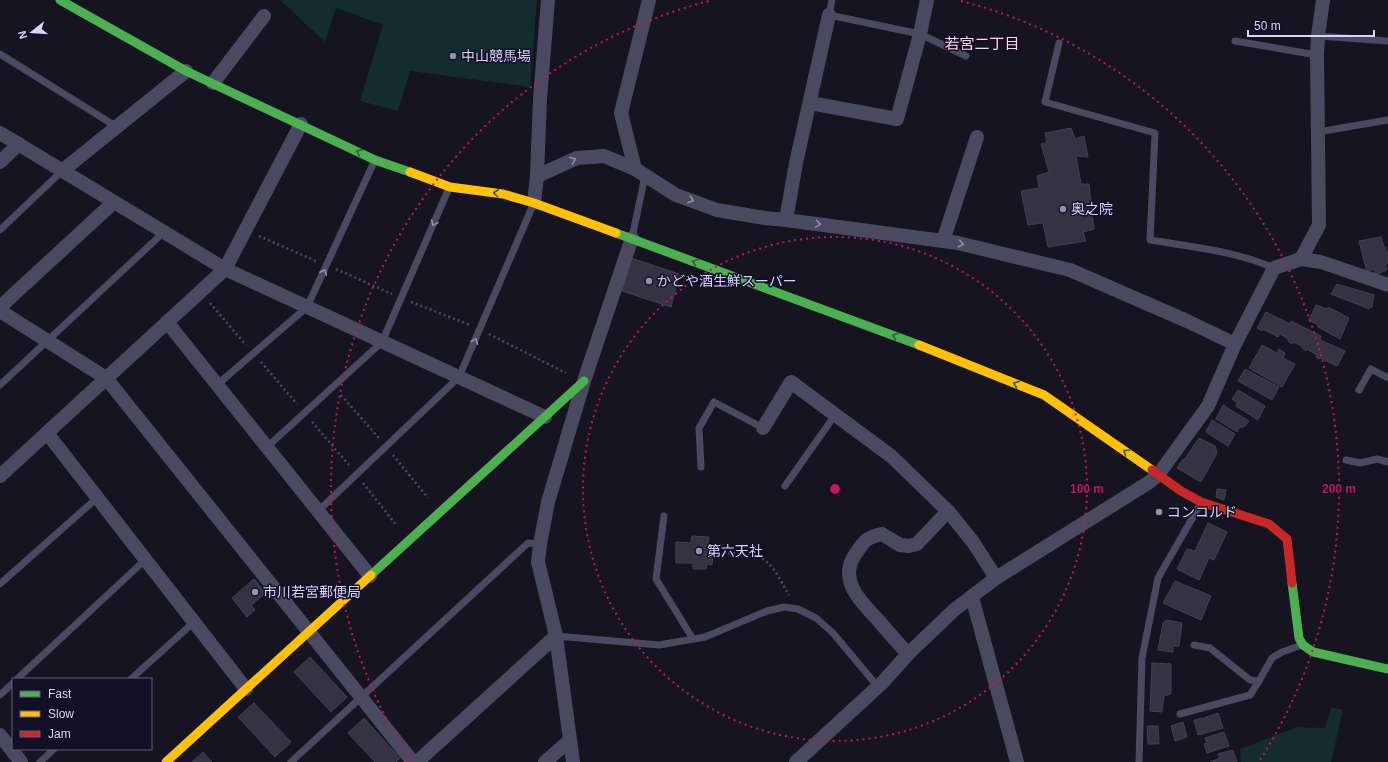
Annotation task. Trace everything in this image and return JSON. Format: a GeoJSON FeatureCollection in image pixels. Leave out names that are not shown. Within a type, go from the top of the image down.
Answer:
{"type":"FeatureCollection","features":[{"type":"Feature","properties":{"kind":"street"},"geometry":{"type":"LineString","coordinates":[[60,0],[186,71],[375,160],[450,187],[503,194],[534,203],[899,337],[1044,395],[1158,475],[1201,502],[1269,524],[1287,540],[1299,638],[1302,645],[1313,652],[1388,669]]}},
{"type":"Feature","properties":{"kind":"street"},"geometry":{"type":"LineString","coordinates":[[534,203],[548,0]]}},
{"type":"Feature","properties":{"kind":"street"},"geometry":{"type":"LineString","coordinates":[[640,172],[621,113],[649,0]]}},
{"type":"Feature","properties":{"kind":"street"},"geometry":{"type":"LineString","coordinates":[[810,103],[897,119],[920,34],[927,0]]}},
{"type":"Feature","properties":{"kind":"street"},"geometry":{"type":"LineString","coordinates":[[1301,259],[1319,226],[1317,56],[1322,0]]}},
{"type":"Feature","properties":{"kind":"street"},"geometry":{"type":"LineString","coordinates":[[786,220],[796,163],[830,15]]}},
{"type":"Feature","properties":{"kind":"street"},"geometry":{"type":"LineString","coordinates":[[213,83],[264,16]]}},
{"type":"Feature","properties":{"kind":"street"},"geometry":{"type":"LineString","coordinates":[[62,171],[186,71]]}},
{"type":"Feature","properties":{"kind":"street"},"geometry":{"type":"LineString","coordinates":[[0,476],[225,269],[301,124]]}},
{"type":"Feature","properties":{"kind":"street"},"geometry":{"type":"LineString","coordinates":[[0,133],[225,269],[545,416]]}},
{"type":"Feature","properties":{"kind":"street"},"geometry":{"type":"LineString","coordinates":[[943,241],[977,137]]}},
{"type":"Feature","properties":{"kind":"street"},"geometry":{"type":"LineString","coordinates":[[0,162],[19,144]]}},
{"type":"Feature","properties":{"kind":"street"},"geometry":{"type":"LineString","coordinates":[[537,176],[577,158],[604,156],[640,172],[676,195],[717,210],[765,218],[958,243],[1070,270],[1187,321],[1235,344]]}},
{"type":"Feature","properties":{"kind":"street"},"geometry":{"type":"LineString","coordinates":[[0,307],[114,202]]}},
{"type":"Feature","properties":{"kind":"street"},"geometry":{"type":"LineString","coordinates":[[573,762],[556,636],[538,562],[540,544],[548,502],[584,381],[632,238]]}},
{"type":"Feature","properties":{"kind":"street"},"geometry":{"type":"LineString","coordinates":[[796,762],[878,687],[908,654],[954,610],[996,578],[1148,483],[1158,475],[1208,406],[1235,344],[1274,268],[1301,259],[1321,262],[1388,285]]}},
{"type":"Feature","properties":{"kind":"street"},"geometry":{"type":"LineString","coordinates":[[0,311],[106,378],[413,762]]}},
{"type":"Feature","properties":{"kind":"street"},"geometry":{"type":"LineString","coordinates":[[167,322],[370,576]]}},
{"type":"Feature","properties":{"kind":"street"},"geometry":{"type":"LineString","coordinates":[[166,762],[584,381]]}},
{"type":"Feature","properties":{"kind":"street"},"geometry":{"type":"LineString","coordinates":[[763,428],[791,382],[891,456],[948,511],[973,542],[996,578]]}},
{"type":"Feature","properties":{"kind":"street"},"geometry":{"type":"LineString","coordinates":[[47,433],[246,689]]}},
{"type":"Feature","properties":{"kind":"street"},"geometry":{"type":"LineString","coordinates":[[908,654],[857,597],[851,584],[849,571],[851,561],[865,540],[874,536],[882,534],[900,545],[909,546],[917,544],[948,511]]}},
{"type":"Feature","properties":{"kind":"street"},"geometry":{"type":"LineString","coordinates":[[972,596],[1017,762]]}},
{"type":"Feature","properties":{"kind":"street"},"geometry":{"type":"LineString","coordinates":[[417,762],[556,636]]}},
{"type":"Feature","properties":{"kind":"street"},"geometry":{"type":"LineString","coordinates":[[0,735],[21,762]]}},
{"type":"Feature","properties":{"kind":"street"},"geometry":{"type":"LineString","coordinates":[[545,762],[569,741]]}},
{"type":"Feature","properties":{"kind":"lane"},"geometry":{"type":"LineString","coordinates":[[832,0],[830,15],[920,34],[966,56]]}},
{"type":"Feature","properties":{"kind":"lane"},"geometry":{"type":"LineString","coordinates":[[1318,36],[1388,41]]}},
{"type":"Feature","properties":{"kind":"lane"},"geometry":{"type":"LineString","coordinates":[[1235,41],[1317,56]]}},
{"type":"Feature","properties":{"kind":"lane"},"geometry":{"type":"LineString","coordinates":[[1059,44],[1045,102],[1155,133],[1150,240],[1220,251],[1260,262],[1274,268]]}},
{"type":"Feature","properties":{"kind":"lane"},"geometry":{"type":"LineString","coordinates":[[0,54],[117,127]]}},
{"type":"Feature","properties":{"kind":"lane"},"geometry":{"type":"LineString","coordinates":[[1318,132],[1388,120]]}},
{"type":"Feature","properties":{"kind":"lane"},"geometry":{"type":"LineString","coordinates":[[217,385],[307,307],[375,160]]}},
{"type":"Feature","properties":{"kind":"lane"},"geometry":{"type":"LineString","coordinates":[[0,230],[62,171]]}},
{"type":"Feature","properties":{"kind":"lane"},"geometry":{"type":"LineString","coordinates":[[632,238],[640,172]]}},
{"type":"Feature","properties":{"kind":"lane"},"geometry":{"type":"LineString","coordinates":[[268,447],[382,342],[450,187]]}},
{"type":"Feature","properties":{"kind":"lane"},"geometry":{"type":"LineString","coordinates":[[318,511],[460,377],[534,203]]}},
{"type":"Feature","properties":{"kind":"lane"},"geometry":{"type":"LineString","coordinates":[[0,385],[164,232]]}},
{"type":"Feature","properties":{"kind":"lane"},"geometry":{"type":"LineString","coordinates":[[1359,390],[1371,369],[1388,378]]}},
{"type":"Feature","properties":{"kind":"lane"},"geometry":{"type":"LineString","coordinates":[[701,467],[699,428],[714,402],[763,428]]}},
{"type":"Feature","properties":{"kind":"lane"},"geometry":{"type":"LineString","coordinates":[[785,486],[835,415]]}},
{"type":"Feature","properties":{"kind":"lane"},"geometry":{"type":"LineString","coordinates":[[1346,460],[1360,462],[1377,459],[1388,462]]}},
{"type":"Feature","properties":{"kind":"lane"},"geometry":{"type":"LineString","coordinates":[[0,584],[97,498]]}},
{"type":"Feature","properties":{"kind":"lane"},"geometry":{"type":"LineString","coordinates":[[1139,762],[1142,658],[1158,578],[1201,502]]}},
{"type":"Feature","properties":{"kind":"lane"},"geometry":{"type":"LineString","coordinates":[[664,516],[656,579],[693,639]]}},
{"type":"Feature","properties":{"kind":"lane"},"geometry":{"type":"LineString","coordinates":[[291,762],[528,544],[540,544]]}},
{"type":"Feature","properties":{"kind":"lane"},"geometry":{"type":"LineString","coordinates":[[18,678],[146,560]]}},
{"type":"Feature","properties":{"kind":"lane"},"geometry":{"type":"LineString","coordinates":[[556,636],[658,645],[705,637],[768,611],[784,607],[798,609],[816,618],[833,633],[878,687]]}},
{"type":"Feature","properties":{"kind":"lane"},"geometry":{"type":"LineString","coordinates":[[132,678],[194,622]]}},
{"type":"Feature","properties":{"kind":"lane"},"geometry":{"type":"LineString","coordinates":[[1180,714],[1250,695],[1272,658],[1282,652],[1302,645]]}},
{"type":"Feature","properties":{"kind":"lane"},"geometry":{"type":"LineString","coordinates":[[1194,646],[1210,648],[1250,680],[1259,681]]}},
{"type":"Feature","properties":{"kind":"lane"},"geometry":{"type":"LineString","coordinates":[[0,695],[12,684]]}},
{"type":"Feature","properties":{"kind":"lane"},"geometry":{"type":"LineString","coordinates":[[40,762],[53,750]]}},
{"type":"Feature","properties":{"kind":"path"},"geometry":{"type":"LineString","coordinates":[[245,230],[401,298],[480,329],[584,381]]}},
{"type":"Feature","properties":{"kind":"path"},"geometry":{"type":"LineString","coordinates":[[713,553],[747,554],[760,558],[768,563],[798,609]]}},
{"type":"Feature","properties":{"kind":"green space","name":"中山競馬場"},"geometry":{"type":"Polygon","coordinates":[[[280,0],[537,0],[530,87],[410,71],[398,111],[360,101],[383,25],[336,8],[325,42],[280,0]]]}},
{"type":"Feature","properties":{"kind":"green space"},"geometry":{"type":"Polygon","coordinates":[[[1331,707],[1343,710],[1331,762],[1241,762],[1240,749],[1297,727],[1325,728],[1331,707]]]}},
{"type":"Feature","properties":{"kind":"building"},"geometry":{"type":"Polygon","coordinates":[[[1071,128],[1075,139],[1084,136],[1088,157],[1076,156],[1081,184],[1089,184],[1094,229],[1083,232],[1086,241],[1048,247],[1043,223],[1028,225],[1021,191],[1039,188],[1037,176],[1049,172],[1041,144],[1047,142],[1045,133],[1071,128]]]}},
{"type":"Feature","properties":{"kind":"building"},"geometry":{"type":"Polygon","coordinates":[[[1381,237],[1388,255],[1388,263],[1385,265],[1387,269],[1385,271],[1375,275],[1374,269],[1367,272],[1359,241],[1381,237]]]}},
{"type":"Feature","properties":{"kind":"building"},"geometry":{"type":"Polygon","coordinates":[[[631,258],[679,274],[671,307],[622,291],[631,258]]]}},
{"type":"Feature","properties":{"kind":"building"},"geometry":{"type":"Polygon","coordinates":[[[1337,284],[1374,295],[1372,307],[1369,309],[1331,294],[1337,284]]]}},
{"type":"Feature","properties":{"kind":"building"},"geometry":{"type":"Polygon","coordinates":[[[1316,305],[1327,309],[1328,307],[1349,318],[1340,339],[1318,327],[1318,325],[1309,320],[1316,305]]]}},
{"type":"Feature","properties":{"kind":"building"},"geometry":{"type":"Polygon","coordinates":[[[1266,312],[1290,324],[1291,321],[1321,336],[1320,340],[1345,351],[1337,366],[1320,358],[1319,359],[1316,357],[1317,355],[1307,349],[1306,351],[1302,348],[1302,346],[1294,342],[1292,344],[1288,341],[1288,339],[1280,334],[1278,337],[1263,329],[1262,331],[1257,328],[1266,312]]]}},
{"type":"Feature","properties":{"kind":"building"},"geometry":{"type":"Polygon","coordinates":[[[1262,345],[1277,353],[1279,349],[1285,353],[1283,358],[1295,364],[1282,387],[1249,368],[1262,345]]]}},
{"type":"Feature","properties":{"kind":"building"},"geometry":{"type":"Polygon","coordinates":[[[1245,369],[1279,387],[1272,400],[1238,381],[1245,369]]]}},
{"type":"Feature","properties":{"kind":"building"},"geometry":{"type":"Polygon","coordinates":[[[1238,390],[1265,406],[1258,420],[1236,406],[1237,402],[1232,399],[1238,390]]]}},
{"type":"Feature","properties":{"kind":"building"},"geometry":{"type":"Polygon","coordinates":[[[1223,405],[1249,421],[1244,427],[1240,427],[1237,432],[1216,419],[1223,405]]]}},
{"type":"Feature","properties":{"kind":"building"},"geometry":{"type":"Polygon","coordinates":[[[1212,420],[1235,434],[1228,446],[1206,432],[1212,420]]]}},
{"type":"Feature","properties":{"kind":"building"},"geometry":{"type":"Polygon","coordinates":[[[1199,438],[1215,446],[1217,453],[1201,482],[1177,468],[1199,438]]]}},
{"type":"Feature","properties":{"kind":"building"},"geometry":{"type":"Polygon","coordinates":[[[1217,489],[1226,490],[1224,500],[1216,497],[1217,489]]]}},
{"type":"Feature","properties":{"kind":"building"},"geometry":{"type":"Polygon","coordinates":[[[1208,523],[1227,532],[1214,560],[1209,558],[1199,580],[1177,569],[1187,549],[1195,551],[1208,523]]]}},
{"type":"Feature","properties":{"kind":"building"},"geometry":{"type":"Polygon","coordinates":[[[692,536],[709,537],[708,544],[714,545],[712,565],[707,564],[706,569],[693,569],[693,563],[676,563],[676,542],[691,543],[692,536]]]}},
{"type":"Feature","properties":{"kind":"building"},"geometry":{"type":"Polygon","coordinates":[[[254,579],[266,593],[251,605],[255,610],[247,617],[232,598],[254,579]]]}},
{"type":"Feature","properties":{"kind":"building"},"geometry":{"type":"Polygon","coordinates":[[[1175,581],[1211,596],[1201,620],[1163,603],[1175,581]]]}},
{"type":"Feature","properties":{"kind":"building"},"geometry":{"type":"Polygon","coordinates":[[[1167,620],[1182,623],[1179,646],[1173,646],[1173,652],[1158,650],[1163,623],[1167,620]]]}},
{"type":"Feature","properties":{"kind":"building"},"geometry":{"type":"Polygon","coordinates":[[[310,657],[347,697],[331,712],[294,672],[310,657]]]}},
{"type":"Feature","properties":{"kind":"building"},"geometry":{"type":"Polygon","coordinates":[[[1152,663],[1171,664],[1171,694],[1164,696],[1162,712],[1150,711],[1152,663]]]}},
{"type":"Feature","properties":{"kind":"building"},"geometry":{"type":"Polygon","coordinates":[[[254,703],[291,742],[275,757],[238,717],[254,703]]]}},
{"type":"Feature","properties":{"kind":"building"},"geometry":{"type":"Polygon","coordinates":[[[1218,713],[1223,728],[1198,735],[1194,720],[1202,718],[1204,720],[1204,718],[1218,713]]]}},
{"type":"Feature","properties":{"kind":"building"},"geometry":{"type":"Polygon","coordinates":[[[364,718],[400,758],[396,762],[375,762],[348,733],[364,718]]]}},
{"type":"Feature","properties":{"kind":"building"},"geometry":{"type":"Polygon","coordinates":[[[1183,722],[1187,737],[1175,741],[1171,726],[1183,722]]]}},
{"type":"Feature","properties":{"kind":"building"},"geometry":{"type":"Polygon","coordinates":[[[1147,726],[1158,726],[1159,744],[1148,744],[1147,726]]]}},
{"type":"Feature","properties":{"kind":"building"},"geometry":{"type":"Polygon","coordinates":[[[1224,732],[1229,746],[1207,753],[1204,744],[1207,743],[1205,738],[1224,732]]]}},
{"type":"Feature","properties":{"kind":"building"},"geometry":{"type":"Polygon","coordinates":[[[1233,750],[1237,762],[1210,762],[1220,758],[1218,754],[1233,750]]]}},
{"type":"Feature","properties":{"kind":"building"},"geometry":{"type":"Polygon","coordinates":[[[203,752],[212,762],[192,762],[203,752]]]}},
{"type":"Feature","properties":{"kind":"traffic: fast"},"geometry":{"type":"LineString","coordinates":[[60,0],[186,71],[375,160],[410,172]]}},
{"type":"Feature","properties":{"kind":"traffic: fast"},"geometry":{"type":"LineString","coordinates":[[616,233],[919,345]]}},
{"type":"Feature","properties":{"kind":"traffic: fast"},"geometry":{"type":"LineString","coordinates":[[371,575],[584,381]]}},
{"type":"Feature","properties":{"kind":"traffic: fast"},"geometry":{"type":"LineString","coordinates":[[1292,583],[1299,638],[1303,645],[1313,652],[1388,669]]}},
{"type":"Feature","properties":{"kind":"traffic: slow"},"geometry":{"type":"LineString","coordinates":[[410,172],[450,187],[503,194],[534,203],[616,233]]}},
{"type":"Feature","properties":{"kind":"traffic: slow"},"geometry":{"type":"LineString","coordinates":[[919,345],[1044,395],[1152,470]]}},
{"type":"Feature","properties":{"kind":"traffic: slow"},"geometry":{"type":"LineString","coordinates":[[166,762],[371,575]]}},
{"type":"Feature","properties":{"kind":"traffic: jam"},"geometry":{"type":"LineString","coordinates":[[1152,470],[1181,491],[1201,502],[1269,524],[1287,539],[1292,583]]}},
{"type":"Feature","properties":{"kind":"place","name":"中山競馬場"},"geometry":{"type":"Point","coordinates":[453,56]}},
{"type":"Feature","properties":{"kind":"place","name":"奥之院"},"geometry":{"type":"Point","coordinates":[1063,209]}},
{"type":"Feature","properties":{"kind":"place","name":"かどや酒生鮮スーパー"},"geometry":{"type":"Point","coordinates":[649,281]}},
{"type":"Feature","properties":{"kind":"place","name":"コンコルド"},"geometry":{"type":"Point","coordinates":[1159,512]}},
{"type":"Feature","properties":{"kind":"place","name":"第六天社"},"geometry":{"type":"Point","coordinates":[699,551]}},
{"type":"Feature","properties":{"kind":"place","name":"市川若宮郵便局"},"geometry":{"type":"Point","coordinates":[255,592]}},
{"type":"Feature","properties":{"kind":"district","name":"若宮二丁目"},"geometry":{"type":"Point","coordinates":[982,43]}}]}
